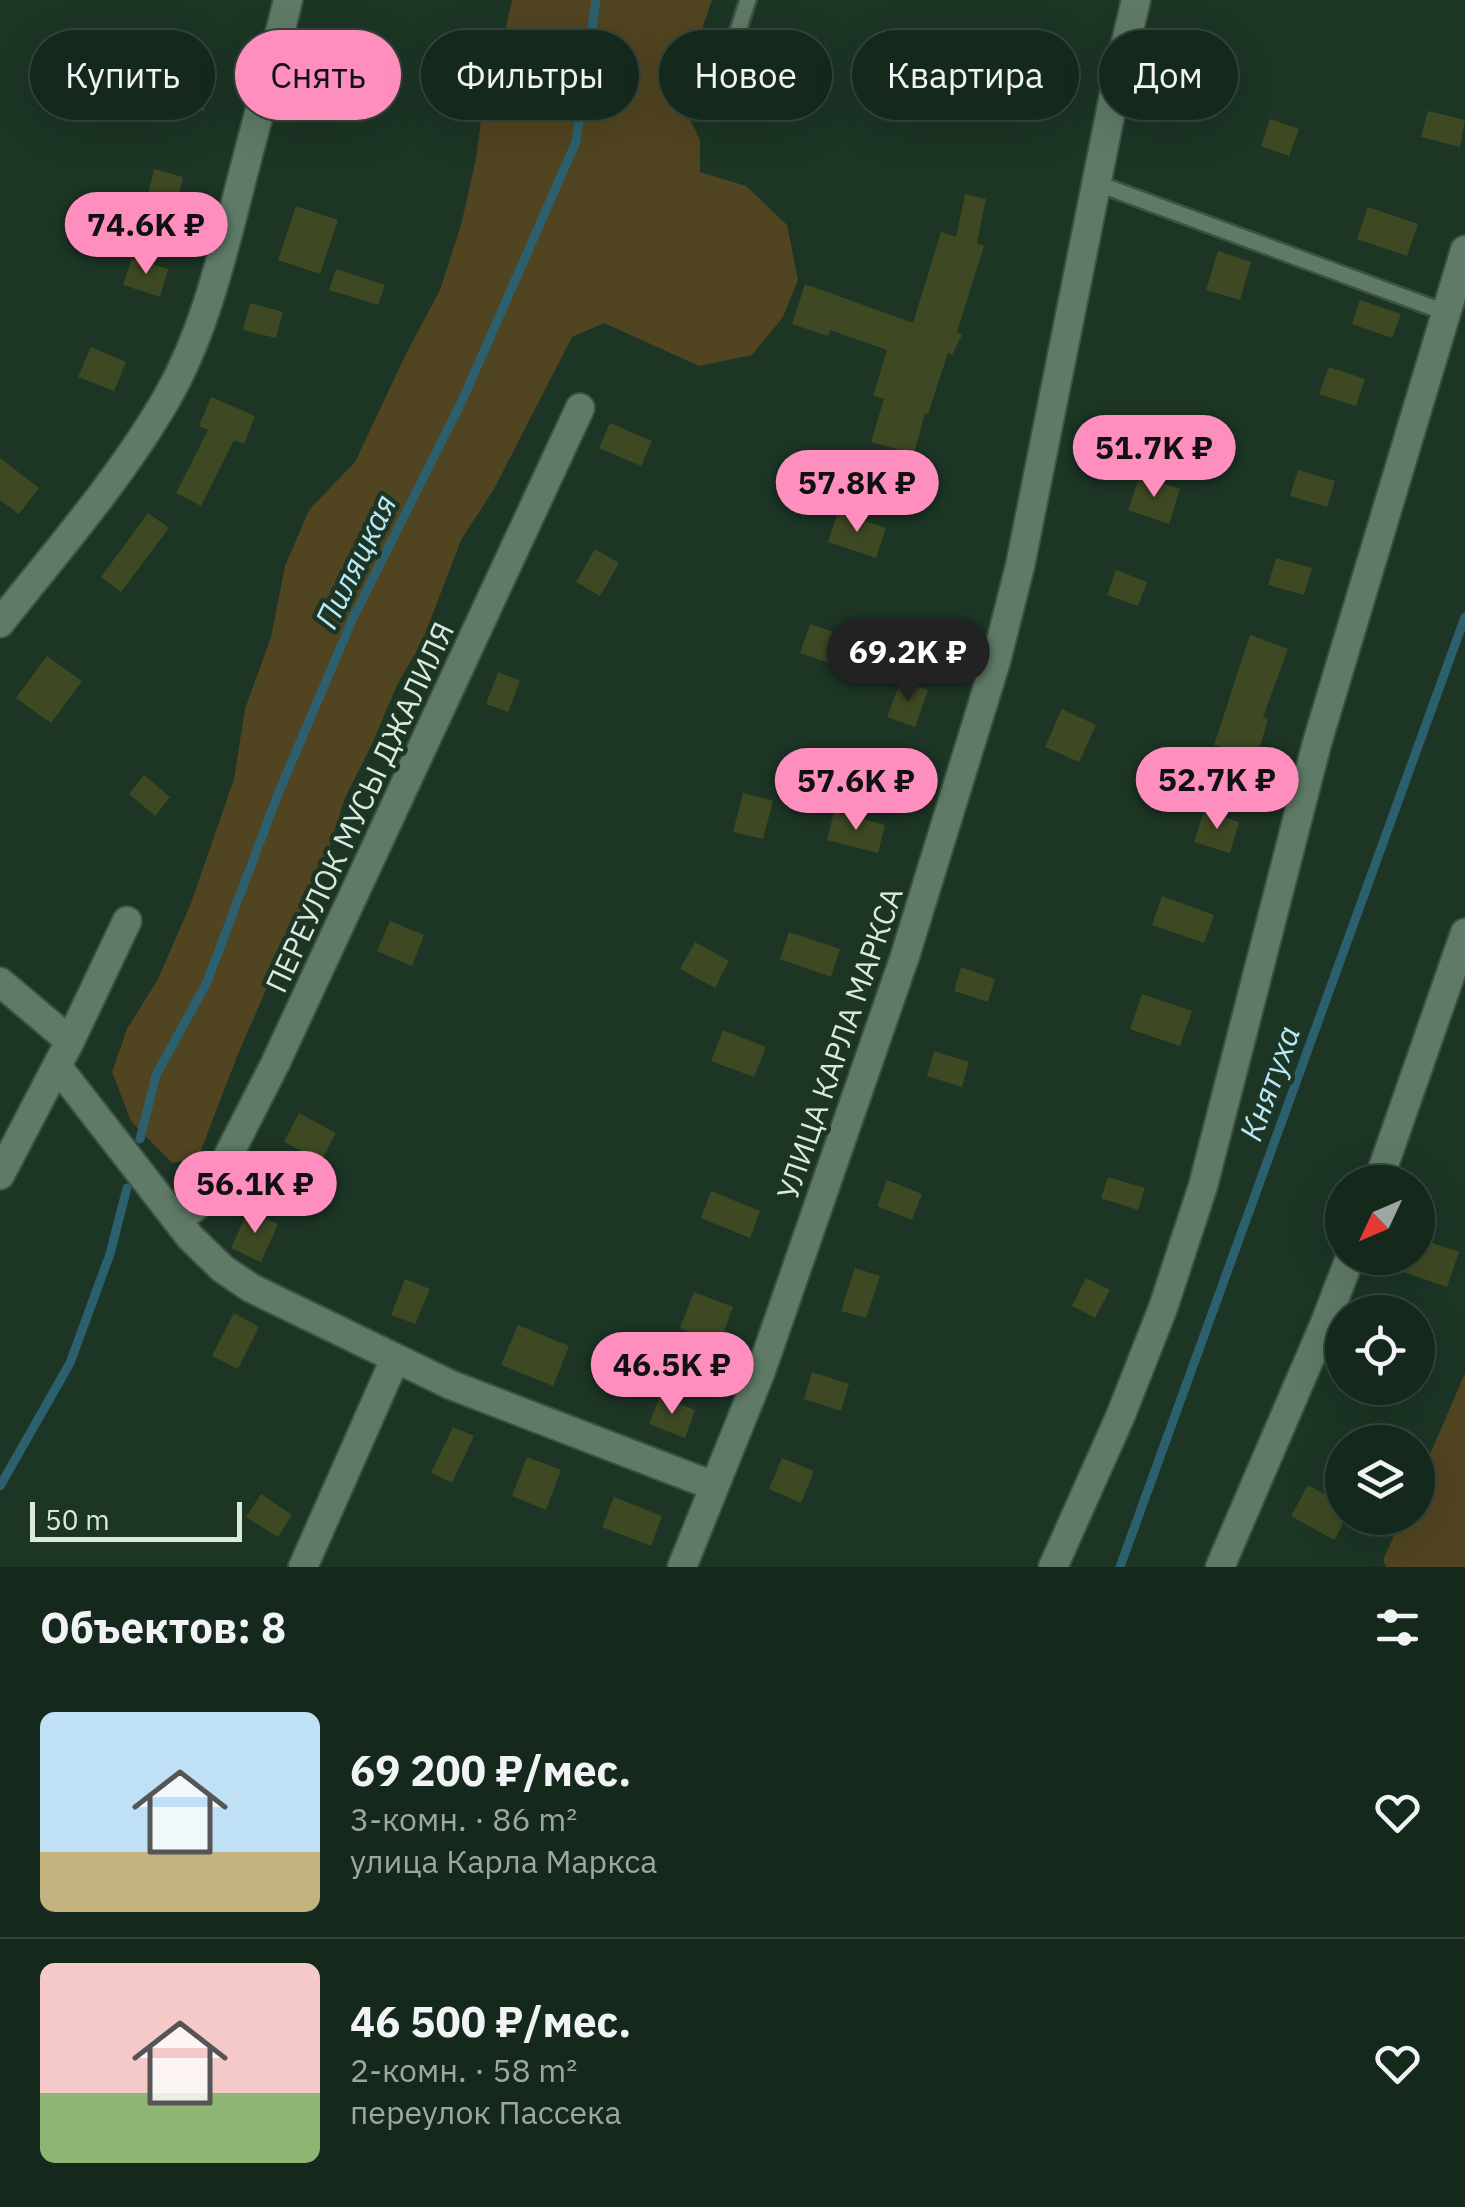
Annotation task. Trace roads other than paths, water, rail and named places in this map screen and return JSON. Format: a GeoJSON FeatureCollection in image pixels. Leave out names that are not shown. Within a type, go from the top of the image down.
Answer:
{"type":"FeatureCollection","features":[{"type":"Feature","properties":{"kind":"street"},"geometry":{"type":"LineString","coordinates":[[0,623],[128,459],[162,407],[183,365],[206,310],[222,256],[288,0]]}},
{"type":"Feature","properties":{"kind":"street","name":"УЛИЦА КАРЛА МАРКСА"},"geometry":{"type":"LineString","coordinates":[[682,1567],[761,1371],[906,956],[992,677],[1020,566],[1136,0]]}},
{"type":"Feature","properties":{"kind":"street"},"geometry":{"type":"LineString","coordinates":[[1053,1567],[1120,1417],[1163,1308],[1203,1186],[1317,743],[1465,250]]}},
{"type":"Feature","properties":{"kind":"street","name":"ПЕРЕУЛОК МУСЫ ДЖАЛИЛЯ"},"geometry":{"type":"LineString","coordinates":[[177,1220],[207,1193],[274,1064],[580,408]]}},
{"type":"Feature","properties":{"kind":"street"},"geometry":{"type":"LineString","coordinates":[[0,1176],[127,921]]}},
{"type":"Feature","properties":{"kind":"street"},"geometry":{"type":"LineString","coordinates":[[1384,1165],[1465,933]]}},
{"type":"Feature","properties":{"kind":"street"},"geometry":{"type":"LineString","coordinates":[[0,982],[70,1040]]}},
{"type":"Feature","properties":{"kind":"street"},"geometry":{"type":"LineString","coordinates":[[57,1066],[190,1237],[223,1269],[251,1288],[450,1384],[714,1486]]}},
{"type":"Feature","properties":{"kind":"street"},"geometry":{"type":"LineString","coordinates":[[1220,1567],[1343,1275]]}},
{"type":"Feature","properties":{"kind":"street"},"geometry":{"type":"LineString","coordinates":[[303,1567],[395,1359]]}},
{"type":"Feature","properties":{"kind":"lane"},"geometry":{"type":"LineString","coordinates":[[738,30],[748,0]]}},
{"type":"Feature","properties":{"kind":"lane"},"geometry":{"type":"LineString","coordinates":[[1096,184],[1446,313]]}},
{"type":"Feature","properties":{"kind":"waterway","name":"Пиляцкая"},"geometry":{"type":"LineString","coordinates":[[140,1139],[156,1075],[207,982],[278,794],[353,618],[462,401],[576,142],[596,0]]}},
{"type":"Feature","properties":{"kind":"waterway","name":"Княтуха"},"geometry":{"type":"LineString","coordinates":[[1120,1567],[1465,617]]}},
{"type":"Feature","properties":{"kind":"waterway"},"geometry":{"type":"LineString","coordinates":[[0,1486],[70,1363],[110,1254],[127,1188]]}}]}
